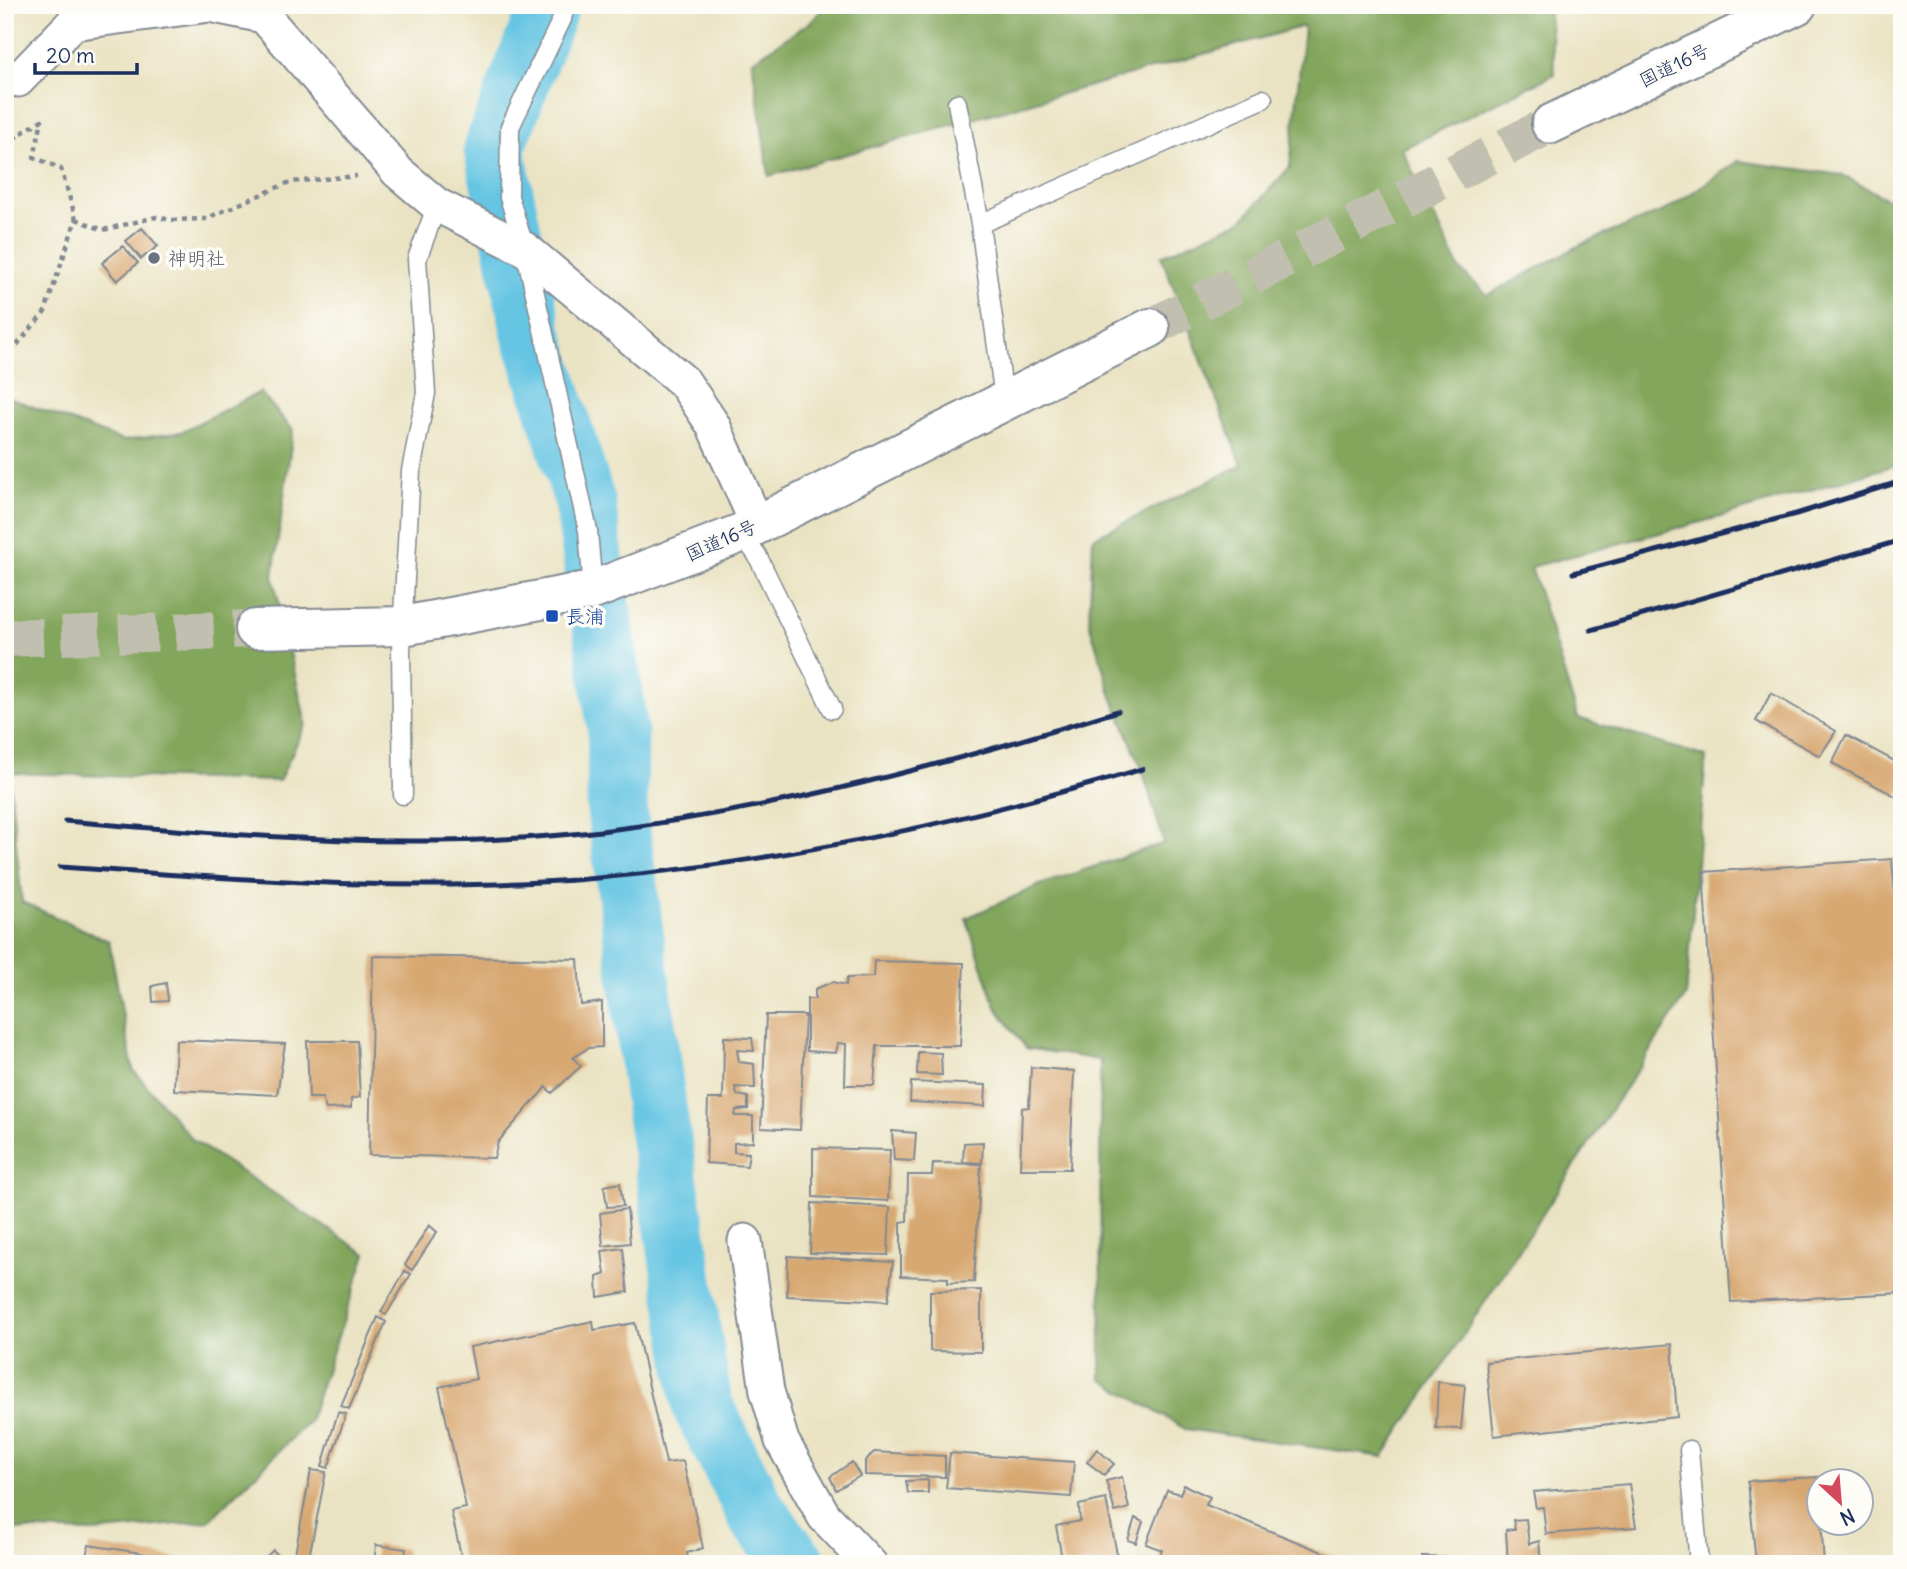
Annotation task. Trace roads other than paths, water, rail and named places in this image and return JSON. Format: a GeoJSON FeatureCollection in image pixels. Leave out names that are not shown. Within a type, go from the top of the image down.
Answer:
{"type":"FeatureCollection","features":[{"type":"Feature","properties":{"kind":"highway","name":"国道16号"},"geometry":{"type":"LineString","coordinates":[[1551,124],[1797,5]]}},
{"type":"Feature","properties":{"kind":"highway","name":"国道16号"},"geometry":{"type":"LineString","coordinates":[[255,629],[403,626],[593,590],[749,529],[1004,398],[1150,328]]}},
{"type":"Feature","properties":{"kind":"street"},"geometry":{"type":"LineString","coordinates":[[12,87],[73,23],[210,5],[268,11],[398,172],[437,205],[525,249],[684,382],[712,425],[749,529]]}},
{"type":"Feature","properties":{"kind":"street"},"geometry":{"type":"LineString","coordinates":[[745,1241],[767,1391],[782,1441],[824,1516],[870,1564]]}},
{"type":"Feature","properties":{"kind":"lane"},"geometry":{"type":"LineString","coordinates":[[565,5],[562,19],[510,127],[509,197],[525,249],[588,531],[593,590]]}},
{"type":"Feature","properties":{"kind":"lane"},"geometry":{"type":"LineString","coordinates":[[980,224],[1264,99]]}},
{"type":"Feature","properties":{"kind":"lane"},"geometry":{"type":"LineString","coordinates":[[957,103],[980,224],[1004,398]]}},
{"type":"Feature","properties":{"kind":"lane"},"geometry":{"type":"LineString","coordinates":[[403,795],[403,626],[411,471],[426,393],[417,259],[437,205]]}},
{"type":"Feature","properties":{"kind":"lane"},"geometry":{"type":"LineString","coordinates":[[749,529],[757,555],[832,709]]}},
{"type":"Feature","properties":{"kind":"lane"},"geometry":{"type":"LineString","coordinates":[[1689,1450],[1699,1564]]}},
{"type":"Feature","properties":{"kind":"waterway"},"geometry":{"type":"LineString","coordinates":[[549,5],[494,149],[532,334],[585,502],[618,732],[617,810],[656,1107],[702,1405],[758,1516],[796,1564]]}},
{"type":"Feature","properties":{"kind":"tunnel"},"geometry":{"type":"LineString","coordinates":[[1150,328],[1551,124]]}},
{"type":"Feature","properties":{"kind":"tunnel"},"geometry":{"type":"LineString","coordinates":[[5,638],[255,629]]}},
{"type":"Feature","properties":{"kind":"railway"},"geometry":{"type":"LineString","coordinates":[[1573,573],[1796,514],[1902,481]]}},
{"type":"Feature","properties":{"kind":"railway"},"geometry":{"type":"LineString","coordinates":[[1591,630],[1902,540]]}},
{"type":"Feature","properties":{"kind":"railway"},"geometry":{"type":"LineString","coordinates":[[65,821],[199,832],[400,841],[534,837],[601,831],[732,811],[862,783],[1118,711]]}},
{"type":"Feature","properties":{"kind":"railway"},"geometry":{"type":"LineString","coordinates":[[60,867],[261,880],[396,885],[531,883],[598,878],[736,862],[873,837],[941,823],[1142,769]]}},
{"type":"Feature","properties":{"kind":"place","name":"神明社"},"geometry":{"type":"Point","coordinates":[154,258]}},
{"type":"Feature","properties":{"kind":"place","name":"長浦"},"geometry":{"type":"Point","coordinates":[552,616]}}]}
